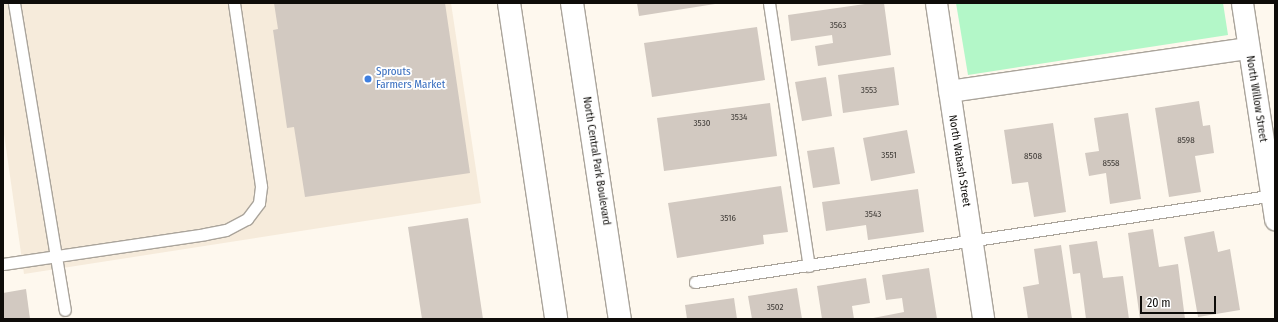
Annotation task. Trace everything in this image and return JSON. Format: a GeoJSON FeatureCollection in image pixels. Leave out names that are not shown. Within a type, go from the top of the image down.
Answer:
{"type":"FeatureCollection","features":[{"type":"Feature","properties":{"kind":"main road"},"geometry":{"type":"LineString","coordinates":[[509,3],[556,319]]}},
{"type":"Feature","properties":{"kind":"main road","name":"North Central Park Boulevard"},"geometry":{"type":"LineString","coordinates":[[572,3],[620,319]]}},
{"type":"Feature","properties":{"kind":"street","name":"North Wabash Street"},"geometry":{"type":"LineString","coordinates":[[936,3],[983,319]]}},
{"type":"Feature","properties":{"kind":"street","name":"North Willow Street"},"geometry":{"type":"LineString","coordinates":[[1242,3],[1248,48],[1273,195],[1275,219]]}},
{"type":"Feature","properties":{"kind":"street"},"geometry":{"type":"LineString","coordinates":[[949,91],[1248,48]]}},
{"type":"Feature","properties":{"kind":"lane"},"geometry":{"type":"LineString","coordinates":[[14,3],[65,310]]}},
{"type":"Feature","properties":{"kind":"lane"},"geometry":{"type":"LineString","coordinates":[[3,264],[226,230],[247,219],[259,203],[261,186],[234,3]]}},
{"type":"Feature","properties":{"kind":"lane"},"geometry":{"type":"LineString","coordinates":[[769,3],[809,266]]}},
{"type":"Feature","properties":{"kind":"lane"},"geometry":{"type":"LineString","coordinates":[[695,282],[1273,195]]}},
{"type":"Feature","properties":{"kind":"shaded area"},"geometry":{"type":"Polygon","coordinates":[[[3,3],[451,3],[481,203],[24,274],[3,127],[3,3]]]}},
{"type":"Feature","properties":{"kind":"green space"},"geometry":{"type":"Polygon","coordinates":[[[956,3],[1223,3],[1228,35],[968,75],[956,3]]]}},
{"type":"Feature","properties":{"kind":"building","name":"Sprouts Farmers Market"},"geometry":{"type":"Polygon","coordinates":[[[274,3],[445,3],[470,173],[305,197],[294,127],[287,128],[273,30],[278,29],[274,3]]]}},
{"type":"Feature","properties":{"kind":"building"},"geometry":{"type":"Polygon","coordinates":[[[637,3],[715,3],[715,4],[639,16],[637,3]]]}},
{"type":"Feature","properties":{"kind":"building"},"geometry":{"type":"Polygon","coordinates":[[[872,3],[884,3],[891,55],[818,66],[815,46],[833,43],[832,35],[791,41],[788,15],[872,3]]]}},
{"type":"Feature","properties":{"kind":"building"},"geometry":{"type":"Polygon","coordinates":[[[757,27],[765,80],[652,97],[644,43],[757,27]]]}},
{"type":"Feature","properties":{"kind":"building"},"geometry":{"type":"Polygon","coordinates":[[[894,67],[899,105],[843,113],[838,75],[894,67]]]}},
{"type":"Feature","properties":{"kind":"building"},"geometry":{"type":"Polygon","coordinates":[[[826,77],[832,116],[802,121],[795,82],[826,77]]]}},
{"type":"Feature","properties":{"kind":"building"},"geometry":{"type":"Polygon","coordinates":[[[1199,101],[1203,126],[1210,125],[1214,153],[1195,156],[1201,192],[1169,197],[1155,108],[1199,101]]]}},
{"type":"Feature","properties":{"kind":"building"},"geometry":{"type":"Polygon","coordinates":[[[770,103],[777,156],[664,171],[657,118],[770,103]]]}},
{"type":"Feature","properties":{"kind":"building"},"geometry":{"type":"Polygon","coordinates":[[[1128,113],[1141,199],[1110,204],[1106,173],[1089,176],[1085,153],[1099,151],[1094,118],[1128,113]]]}},
{"type":"Feature","properties":{"kind":"building"},"geometry":{"type":"Polygon","coordinates":[[[1053,123],[1066,212],[1034,217],[1028,182],[1012,184],[1004,130],[1053,123]]]}},
{"type":"Feature","properties":{"kind":"building"},"geometry":{"type":"Polygon","coordinates":[[[907,130],[915,173],[871,181],[863,138],[907,130]]]}},
{"type":"Feature","properties":{"kind":"building"},"geometry":{"type":"Polygon","coordinates":[[[834,147],[840,184],[813,188],[807,151],[834,147]]]}},
{"type":"Feature","properties":{"kind":"building"},"geometry":{"type":"Polygon","coordinates":[[[781,186],[788,232],[763,235],[764,244],[677,258],[668,203],[781,186]]]}},
{"type":"Feature","properties":{"kind":"building"},"geometry":{"type":"Polygon","coordinates":[[[918,189],[924,232],[868,240],[866,225],[826,231],[822,202],[918,189]]]}},
{"type":"Feature","properties":{"kind":"building"},"geometry":{"type":"Polygon","coordinates":[[[468,218],[483,319],[422,319],[408,227],[468,218]]]}},
{"type":"Feature","properties":{"kind":"building"},"geometry":{"type":"Polygon","coordinates":[[[1153,229],[1159,267],[1178,264],[1185,319],[1140,319],[1128,233],[1153,229]]]}},
{"type":"Feature","properties":{"kind":"building"},"geometry":{"type":"Polygon","coordinates":[[[1214,231],[1218,252],[1230,249],[1240,310],[1198,317],[1184,237],[1214,231]]]}},
{"type":"Feature","properties":{"kind":"building"},"geometry":{"type":"Polygon","coordinates":[[[1097,241],[1103,278],[1123,276],[1129,319],[1086,319],[1080,273],[1073,274],[1069,245],[1097,241]]]}},
{"type":"Feature","properties":{"kind":"building"},"geometry":{"type":"Polygon","coordinates":[[[1061,245],[1072,319],[1028,319],[1023,287],[1039,284],[1034,249],[1061,245]]]}},
{"type":"Feature","properties":{"kind":"building"},"geometry":{"type":"Polygon","coordinates":[[[929,268],[937,319],[868,319],[904,312],[902,298],[886,300],[882,275],[929,268]]]}},
{"type":"Feature","properties":{"kind":"building"},"geometry":{"type":"Polygon","coordinates":[[[866,278],[870,303],[852,306],[854,319],[822,319],[817,286],[866,278]]]}},
{"type":"Feature","properties":{"kind":"building"},"geometry":{"type":"Polygon","coordinates":[[[797,288],[802,319],[752,319],[748,296],[797,288]]]}},
{"type":"Feature","properties":{"kind":"building"},"geometry":{"type":"Polygon","coordinates":[[[26,289],[30,319],[3,319],[3,293],[26,289]]]}},
{"type":"Feature","properties":{"kind":"building"},"geometry":{"type":"Polygon","coordinates":[[[734,298],[737,319],[687,319],[685,305],[734,298]]]}},
{"type":"Feature","properties":{"kind":"place","name":"Sprouts Farmers Market"},"geometry":{"type":"Point","coordinates":[368,79]}}]}
